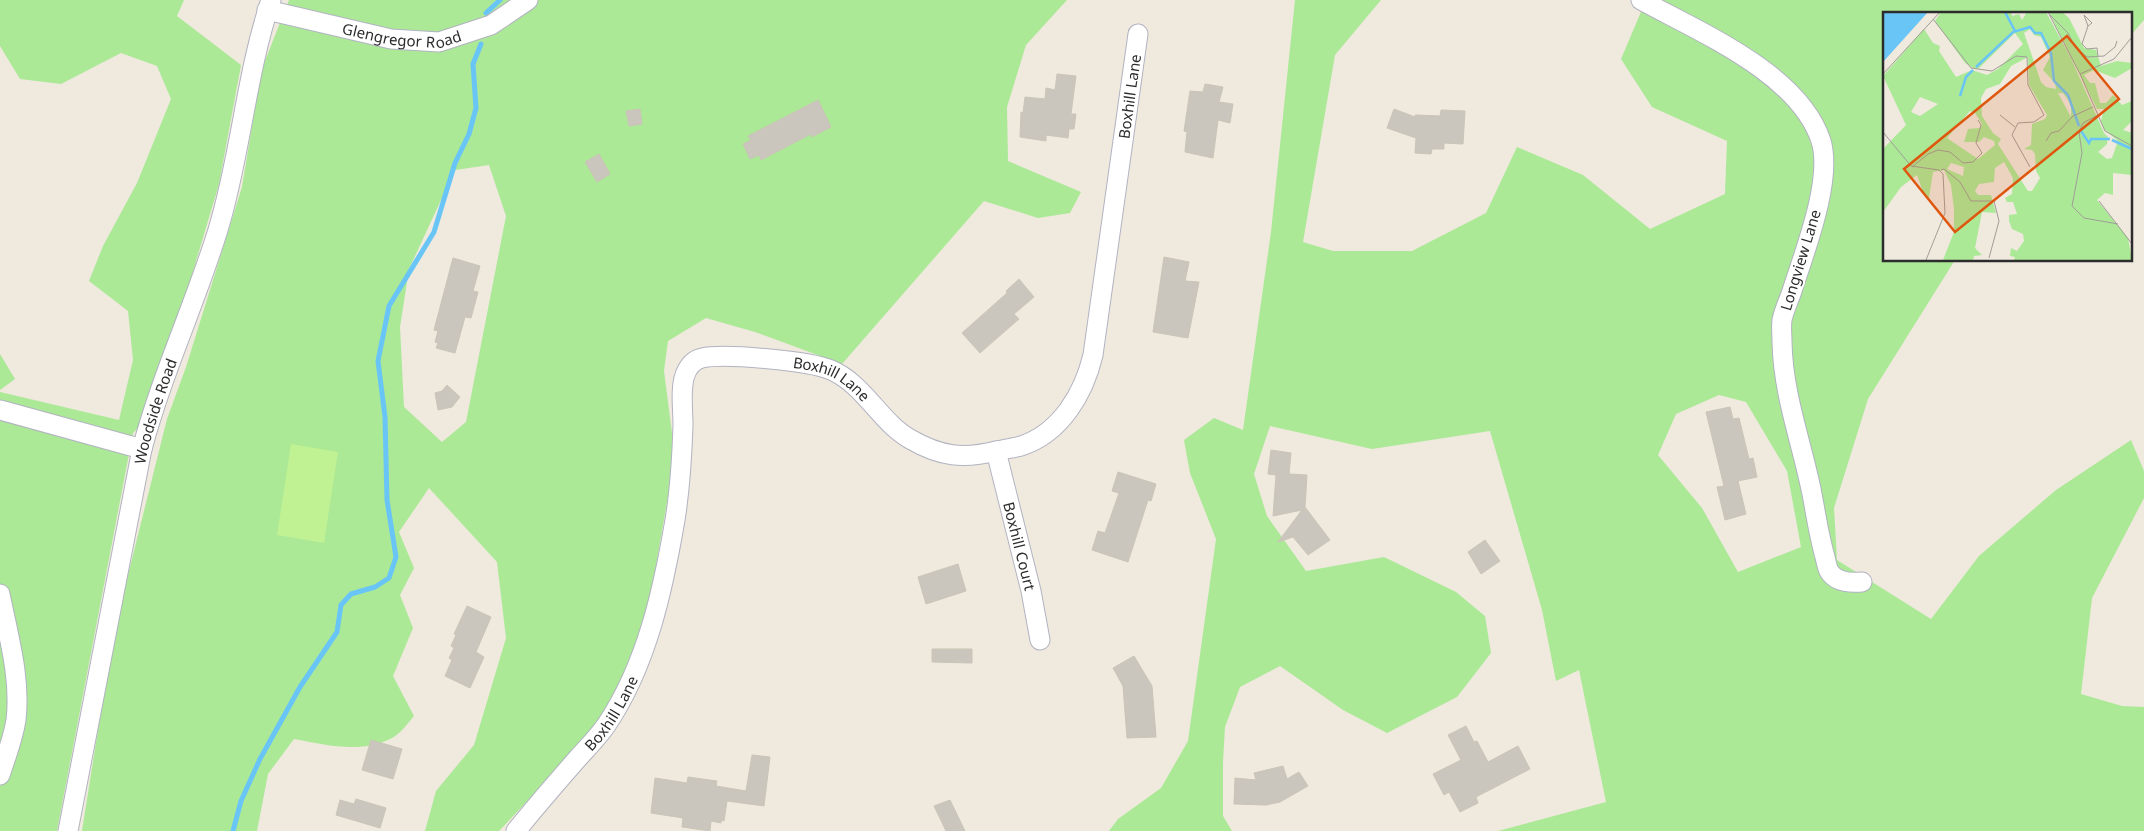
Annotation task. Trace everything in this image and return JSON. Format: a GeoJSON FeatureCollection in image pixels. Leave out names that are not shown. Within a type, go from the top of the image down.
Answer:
{"type":"FeatureCollection","features":[{"type":"Feature","properties":{"kind":"street","name":"Glengregor Road"},"geometry":{"type":"LineString","coordinates":[[269,5],[391,39],[439,42],[491,25],[528,0]]}},
{"type":"Feature","properties":{"kind":"street","name":"Longview Lane"},"geometry":{"type":"LineString","coordinates":[[1641,0],[1742,55],[1760,67],[1798,102],[1821,141],[1824,170],[1821,188],[1809,239],[1782,321],[1783,363],[1795,428],[1812,492],[1820,540],[1829,572],[1842,582],[1862,582]]}},
{"type":"Feature","properties":{"kind":"street","name":"Woodside Road"},"geometry":{"type":"LineString","coordinates":[[68,831],[150,416],[218,231],[232,179],[255,57],[269,5]]}},
{"type":"Feature","properties":{"kind":"street","name":"Boxhill Lane"},"geometry":{"type":"LineString","coordinates":[[516,831],[606,726],[625,694],[643,651],[657,604],[674,523],[682,441],[684,378],[692,362],[701,358],[742,356],[816,365],[842,376],[907,438],[948,455],[972,457],[1024,445],[1052,427],[1076,400],[1088,374],[1093,355],[1138,34]]}},
{"type":"Feature","properties":{"kind":"street"},"geometry":{"type":"LineString","coordinates":[[0,410],[142,449]]}},
{"type":"Feature","properties":{"kind":"street","name":"Boxhill Court"},"geometry":{"type":"LineString","coordinates":[[996,451],[1031,591],[1040,640]]}},
{"type":"Feature","properties":{"kind":"street"},"geometry":{"type":"LineString","coordinates":[[0,594],[14,661],[16,717],[14,733],[0,775]]}},
{"type":"Feature","properties":{"kind":"green space"},"geometry":{"type":"Polygon","coordinates":[[[0,0],[184,0],[177,16],[241,65],[219,184],[150,416],[133,433],[57,831],[0,831],[0,392],[119,420],[133,360],[128,311],[89,281],[103,246],[137,183],[171,99],[157,66],[121,53],[61,84],[20,79],[0,46],[0,0]]]}},
{"type":"Feature","properties":{"kind":"green space"},"geometry":{"type":"Polygon","coordinates":[[[289,0],[1067,0],[1026,45],[1007,107],[1008,161],[1081,192],[1070,213],[1038,218],[984,201],[842,364],[755,332],[706,318],[668,341],[664,371],[675,456],[649,606],[619,688],[591,734],[499,831],[425,831],[436,791],[474,745],[506,638],[497,562],[429,488],[399,532],[414,568],[400,595],[413,628],[393,676],[414,716],[401,731],[392,738],[380,743],[356,747],[331,746],[294,739],[268,774],[257,831],[82,831],[113,635],[167,419],[186,367],[242,187],[261,71],[289,0]],[[489,165],[455,170],[409,269],[400,327],[404,407],[442,442],[466,422],[506,216],[489,165]]]}},
{"type":"Feature","properties":{"kind":"green space"},"geometry":{"type":"Polygon","coordinates":[[[1295,0],[1381,0],[1335,55],[1303,242],[1333,251],[1412,251],[1486,213],[1517,147],[1583,175],[1650,229],[1725,194],[1727,141],[1652,107],[1621,59],[1646,0],[2144,0],[2144,20],[2132,34],[2132,12],[1883,12],[1883,261],[1954,261],[1868,399],[1834,508],[1837,560],[1931,619],[1979,556],[2056,490],[2131,440],[2144,471],[2144,498],[2092,598],[2081,694],[2122,706],[2144,707],[2144,831],[1498,831],[1606,802],[1579,670],[1556,681],[1542,610],[1490,431],[1372,449],[1270,426],[1254,474],[1267,516],[1306,571],[1384,557],[1456,592],[1485,616],[1491,653],[1457,697],[1387,733],[1343,710],[1280,666],[1240,687],[1225,727],[1223,816],[1232,831],[1109,831],[1118,819],[1161,788],[1188,741],[1216,539],[1190,473],[1184,440],[1214,418],[1243,430],[1271,232],[1295,0]],[[1719,395],[1676,414],[1658,455],[1702,508],[1738,572],[1801,547],[1787,471],[1746,402],[1719,395]]]}},
{"type":"Feature","properties":{"kind":"green space"},"geometry":{"type":"Polygon","coordinates":[[[0,354],[15,379],[0,390],[0,354]]]}},
{"type":"Feature","properties":{"kind":"green space"},"geometry":{"type":"Polygon","coordinates":[[[291,444],[338,452],[324,543],[277,535],[291,444]]]}},
{"type":"Feature","properties":{"kind":"building"},"geometry":{"type":"Polygon","coordinates":[[[1057,74],[1076,76],[1071,114],[1076,114],[1074,129],[1069,129],[1068,138],[1046,135],[1046,141],[1020,137],[1021,112],[1023,113],[1025,97],[1045,99],[1046,88],[1055,90],[1057,74]]]}},
{"type":"Feature","properties":{"kind":"building"},"geometry":{"type":"Polygon","coordinates":[[[1205,84],[1223,87],[1219,102],[1233,104],[1230,123],[1218,120],[1213,158],[1185,152],[1187,132],[1184,131],[1190,91],[1203,92],[1205,84]]]}},
{"type":"Feature","properties":{"kind":"building"},"geometry":{"type":"Polygon","coordinates":[[[818,100],[831,127],[812,137],[811,134],[761,160],[759,155],[750,159],[743,144],[751,140],[748,136],[818,100]]]}},
{"type":"Feature","properties":{"kind":"building"},"geometry":{"type":"Polygon","coordinates":[[[640,109],[642,124],[629,126],[626,111],[640,109]]]}},
{"type":"Feature","properties":{"kind":"building"},"geometry":{"type":"Polygon","coordinates":[[[1394,109],[1415,117],[1415,115],[1440,116],[1441,110],[1465,111],[1463,144],[1444,143],[1444,149],[1432,149],[1431,154],[1415,153],[1416,138],[1387,128],[1394,109]]]}},
{"type":"Feature","properties":{"kind":"building"},"geometry":{"type":"Polygon","coordinates":[[[599,154],[610,174],[597,182],[585,162],[599,154]]]}},
{"type":"Feature","properties":{"kind":"building"},"geometry":{"type":"Polygon","coordinates":[[[1164,257],[1189,262],[1185,281],[1199,282],[1188,338],[1153,332],[1164,257]]]}},
{"type":"Feature","properties":{"kind":"building"},"geometry":{"type":"Polygon","coordinates":[[[453,258],[480,266],[473,291],[478,292],[471,318],[465,317],[455,353],[436,348],[438,343],[435,342],[438,331],[434,330],[453,258]]]}},
{"type":"Feature","properties":{"kind":"building"},"geometry":{"type":"Polygon","coordinates":[[[1019,279],[1034,297],[1014,314],[1019,319],[980,353],[962,333],[1007,293],[1006,291],[1019,279]]]}},
{"type":"Feature","properties":{"kind":"building"},"geometry":{"type":"Polygon","coordinates":[[[447,385],[460,397],[452,407],[438,410],[435,393],[442,391],[447,385]]]}},
{"type":"Feature","properties":{"kind":"building"},"geometry":{"type":"Polygon","coordinates":[[[1730,407],[1733,419],[1739,418],[1749,459],[1753,458],[1757,477],[1738,481],[1746,514],[1725,520],[1717,487],[1724,486],[1706,412],[1730,407]]]}},
{"type":"Feature","properties":{"kind":"building"},"geometry":{"type":"Polygon","coordinates":[[[1271,450],[1291,453],[1289,474],[1307,475],[1305,507],[1330,540],[1308,555],[1293,537],[1278,542],[1302,510],[1273,516],[1276,475],[1268,474],[1271,450]]]}},
{"type":"Feature","properties":{"kind":"building"},"geometry":{"type":"Polygon","coordinates":[[[1118,472],[1156,484],[1151,501],[1148,500],[1128,562],[1092,550],[1098,531],[1105,533],[1119,493],[1112,491],[1118,472]]]}},
{"type":"Feature","properties":{"kind":"building"},"geometry":{"type":"Polygon","coordinates":[[[1485,540],[1500,561],[1481,574],[1468,552],[1485,540]]]}},
{"type":"Feature","properties":{"kind":"building"},"geometry":{"type":"Polygon","coordinates":[[[958,564],[966,591],[926,604],[918,577],[958,564]]]}},
{"type":"Feature","properties":{"kind":"building"},"geometry":{"type":"Polygon","coordinates":[[[467,606],[491,617],[476,652],[484,657],[470,688],[445,676],[452,660],[449,658],[454,648],[451,646],[456,635],[454,634],[467,606]]]}},
{"type":"Feature","properties":{"kind":"building"},"geometry":{"type":"Polygon","coordinates":[[[932,649],[972,649],[972,663],[932,662],[932,649]]]}},
{"type":"Feature","properties":{"kind":"building"},"geometry":{"type":"Polygon","coordinates":[[[1134,656],[1152,686],[1156,737],[1127,738],[1123,686],[1113,668],[1134,656]]]}},
{"type":"Feature","properties":{"kind":"building"},"geometry":{"type":"Polygon","coordinates":[[[1466,726],[1474,742],[1477,741],[1488,762],[1518,746],[1530,769],[1476,797],[1478,803],[1460,812],[1449,792],[1444,795],[1433,774],[1461,760],[1448,735],[1466,726]]]}},
{"type":"Feature","properties":{"kind":"building"},"geometry":{"type":"Polygon","coordinates":[[[371,740],[402,749],[393,779],[362,770],[371,740]]]}},
{"type":"Feature","properties":{"kind":"building"},"geometry":{"type":"Polygon","coordinates":[[[752,755],[770,757],[764,806],[727,801],[724,821],[721,820],[721,823],[711,821],[710,831],[682,827],[683,818],[651,813],[655,778],[687,783],[688,777],[717,781],[716,786],[746,791],[752,755]]]}},
{"type":"Feature","properties":{"kind":"building"},"geometry":{"type":"Polygon","coordinates":[[[1283,766],[1287,779],[1299,772],[1308,786],[1280,802],[1266,805],[1234,804],[1235,778],[1256,780],[1254,773],[1283,766]]]}},
{"type":"Feature","properties":{"kind":"building"},"geometry":{"type":"Polygon","coordinates":[[[356,799],[386,808],[380,828],[336,815],[340,800],[354,804],[356,799]]]}},
{"type":"Feature","properties":{"kind":"building"},"geometry":{"type":"Polygon","coordinates":[[[950,800],[965,831],[946,831],[934,806],[950,800]]]}},
{"type":"Feature","properties":{"kind":"waterway"},"geometry":{"type":"LineString","coordinates":[[486,13],[500,0]]}},
{"type":"Feature","properties":{"kind":"waterway"},"geometry":{"type":"LineString","coordinates":[[233,831],[241,801],[260,759],[300,687],[337,632],[341,605],[351,594],[375,587],[389,578],[396,557],[387,500],[385,417],[378,361],[389,306],[434,232],[455,163],[469,134],[476,108],[473,64],[481,44]]}}]}
